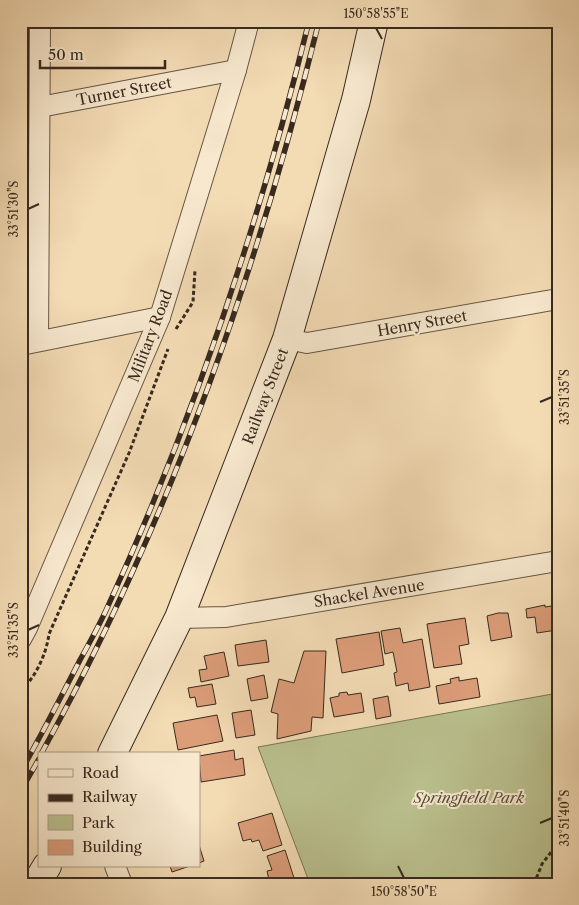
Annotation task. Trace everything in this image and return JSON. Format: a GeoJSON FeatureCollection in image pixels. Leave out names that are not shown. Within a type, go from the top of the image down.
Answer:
{"type":"FeatureCollection","features":[{"type":"Feature","properties":{"kind":"main road","name":"Railway Street"},"geometry":{"type":"LineString","coordinates":[[113,752],[179,618],[287,339],[356,100],[374,21]]}},
{"type":"Feature","properties":{"kind":"main road"},"geometry":{"type":"LineString","coordinates":[[36,884],[46,868]]}},
{"type":"Feature","properties":{"kind":"street"},"geometry":{"type":"LineString","coordinates":[[40,21],[31,72],[40,107],[30,343],[160,317]]}},
{"type":"Feature","properties":{"kind":"street","name":"Military Road"},"geometry":{"type":"LineString","coordinates":[[23,631],[160,317],[236,70],[249,21]]}},
{"type":"Feature","properties":{"kind":"street","name":"Turner Street"},"geometry":{"type":"LineString","coordinates":[[40,107],[236,70]]}},
{"type":"Feature","properties":{"kind":"street","name":"Henry Street"},"geometry":{"type":"LineString","coordinates":[[287,339],[307,343],[558,300]]}},
{"type":"Feature","properties":{"kind":"street","name":"Shackel Avenue"},"geometry":{"type":"LineString","coordinates":[[179,618],[226,617],[558,562]]}},
{"type":"Feature","properties":{"kind":"street"},"geometry":{"type":"LineString","coordinates":[[116,868],[122,884]]}},
{"type":"Feature","properties":{"kind":"path"},"geometry":{"type":"LineString","coordinates":[[534,884],[542,864],[558,843]]}},
{"type":"Feature","properties":{"kind":"green space","name":"Springfield Park"},"geometry":{"type":"Polygon","coordinates":[[[558,693],[558,884],[310,884],[258,747],[558,693]]]}},
{"type":"Feature","properties":{"kind":"building"},"geometry":{"type":"Polygon","coordinates":[[[545,605],[545,607],[558,605],[558,614],[555,614],[557,630],[537,633],[535,617],[527,618],[526,609],[545,605]]]}},
{"type":"Feature","properties":{"kind":"building"},"geometry":{"type":"Polygon","coordinates":[[[508,613],[512,637],[491,641],[487,616],[508,613]]]}},
{"type":"Feature","properties":{"kind":"building"},"geometry":{"type":"Polygon","coordinates":[[[465,618],[469,644],[459,646],[462,664],[434,668],[427,624],[465,618]]]}},
{"type":"Feature","properties":{"kind":"building"},"geometry":{"type":"Polygon","coordinates":[[[400,628],[403,643],[422,639],[430,687],[409,691],[408,683],[396,686],[394,673],[397,672],[393,652],[385,654],[381,631],[400,628]]]}},
{"type":"Feature","properties":{"kind":"building"},"geometry":{"type":"Polygon","coordinates":[[[379,632],[384,665],[342,673],[336,639],[379,632]]]}},
{"type":"Feature","properties":{"kind":"building"},"geometry":{"type":"Polygon","coordinates":[[[266,640],[269,662],[238,666],[235,645],[266,640]]]}},
{"type":"Feature","properties":{"kind":"building"},"geometry":{"type":"Polygon","coordinates":[[[304,651],[326,651],[323,718],[312,717],[311,731],[277,739],[278,714],[271,712],[279,679],[294,683],[304,651]]]}},
{"type":"Feature","properties":{"kind":"building"},"geometry":{"type":"Polygon","coordinates":[[[224,652],[229,676],[201,682],[199,670],[207,669],[204,656],[224,652]]]}},
{"type":"Feature","properties":{"kind":"building"},"geometry":{"type":"Polygon","coordinates":[[[264,675],[268,698],[251,701],[247,679],[264,675]]]}},
{"type":"Feature","properties":{"kind":"building"},"geometry":{"type":"Polygon","coordinates":[[[459,677],[459,681],[477,678],[480,697],[439,704],[436,686],[451,683],[450,679],[459,677]]]}},
{"type":"Feature","properties":{"kind":"building"},"geometry":{"type":"Polygon","coordinates":[[[212,684],[216,704],[197,707],[195,697],[190,698],[188,688],[212,684]]]}},
{"type":"Feature","properties":{"kind":"building"},"geometry":{"type":"Polygon","coordinates":[[[347,692],[348,695],[361,693],[364,712],[334,717],[330,698],[339,696],[339,693],[347,692]]]}},
{"type":"Feature","properties":{"kind":"building"},"geometry":{"type":"Polygon","coordinates":[[[388,696],[391,716],[376,719],[373,699],[388,696]]]}},
{"type":"Feature","properties":{"kind":"building"},"geometry":{"type":"Polygon","coordinates":[[[251,710],[255,735],[236,738],[232,713],[251,710]]]}},
{"type":"Feature","properties":{"kind":"building"},"geometry":{"type":"Polygon","coordinates":[[[217,715],[223,741],[178,750],[173,723],[217,715]]]}},
{"type":"Feature","properties":{"kind":"building"},"geometry":{"type":"Polygon","coordinates":[[[234,750],[235,760],[243,758],[245,775],[201,782],[200,756],[234,750]]]}},
{"type":"Feature","properties":{"kind":"building"},"geometry":{"type":"Polygon","coordinates":[[[272,813],[282,845],[263,851],[259,840],[252,842],[251,839],[243,841],[238,823],[272,813]]]}},
{"type":"Feature","properties":{"kind":"building"},"geometry":{"type":"Polygon","coordinates":[[[200,848],[204,861],[200,863],[200,848]]]}},
{"type":"Feature","properties":{"kind":"building"},"geometry":{"type":"Polygon","coordinates":[[[285,850],[295,881],[286,884],[276,884],[274,878],[269,880],[267,871],[272,870],[267,856],[285,850]]]}},
{"type":"Feature","properties":{"kind":"building"},"geometry":{"type":"Polygon","coordinates":[[[171,868],[184,868],[172,872],[171,868]]]}},
{"type":"Feature","properties":{"kind":"building"},"geometry":{"type":"Polygon","coordinates":[[[204,880],[206,884],[193,884],[204,880]]]}},
{"type":"Feature","properties":{"kind":"railway"},"geometry":{"type":"LineString","coordinates":[[21,771],[105,613],[169,464],[247,245],[290,96],[309,21]]}},
{"type":"Feature","properties":{"kind":"railway"},"geometry":{"type":"LineString","coordinates":[[42,752],[87,667],[129,579],[168,489],[204,397],[237,304],[267,210],[319,21]]}},
{"type":"Feature","properties":{"kind":"railway"},"geometry":{"type":"LineString","coordinates":[[21,790],[38,761]]}}]}
